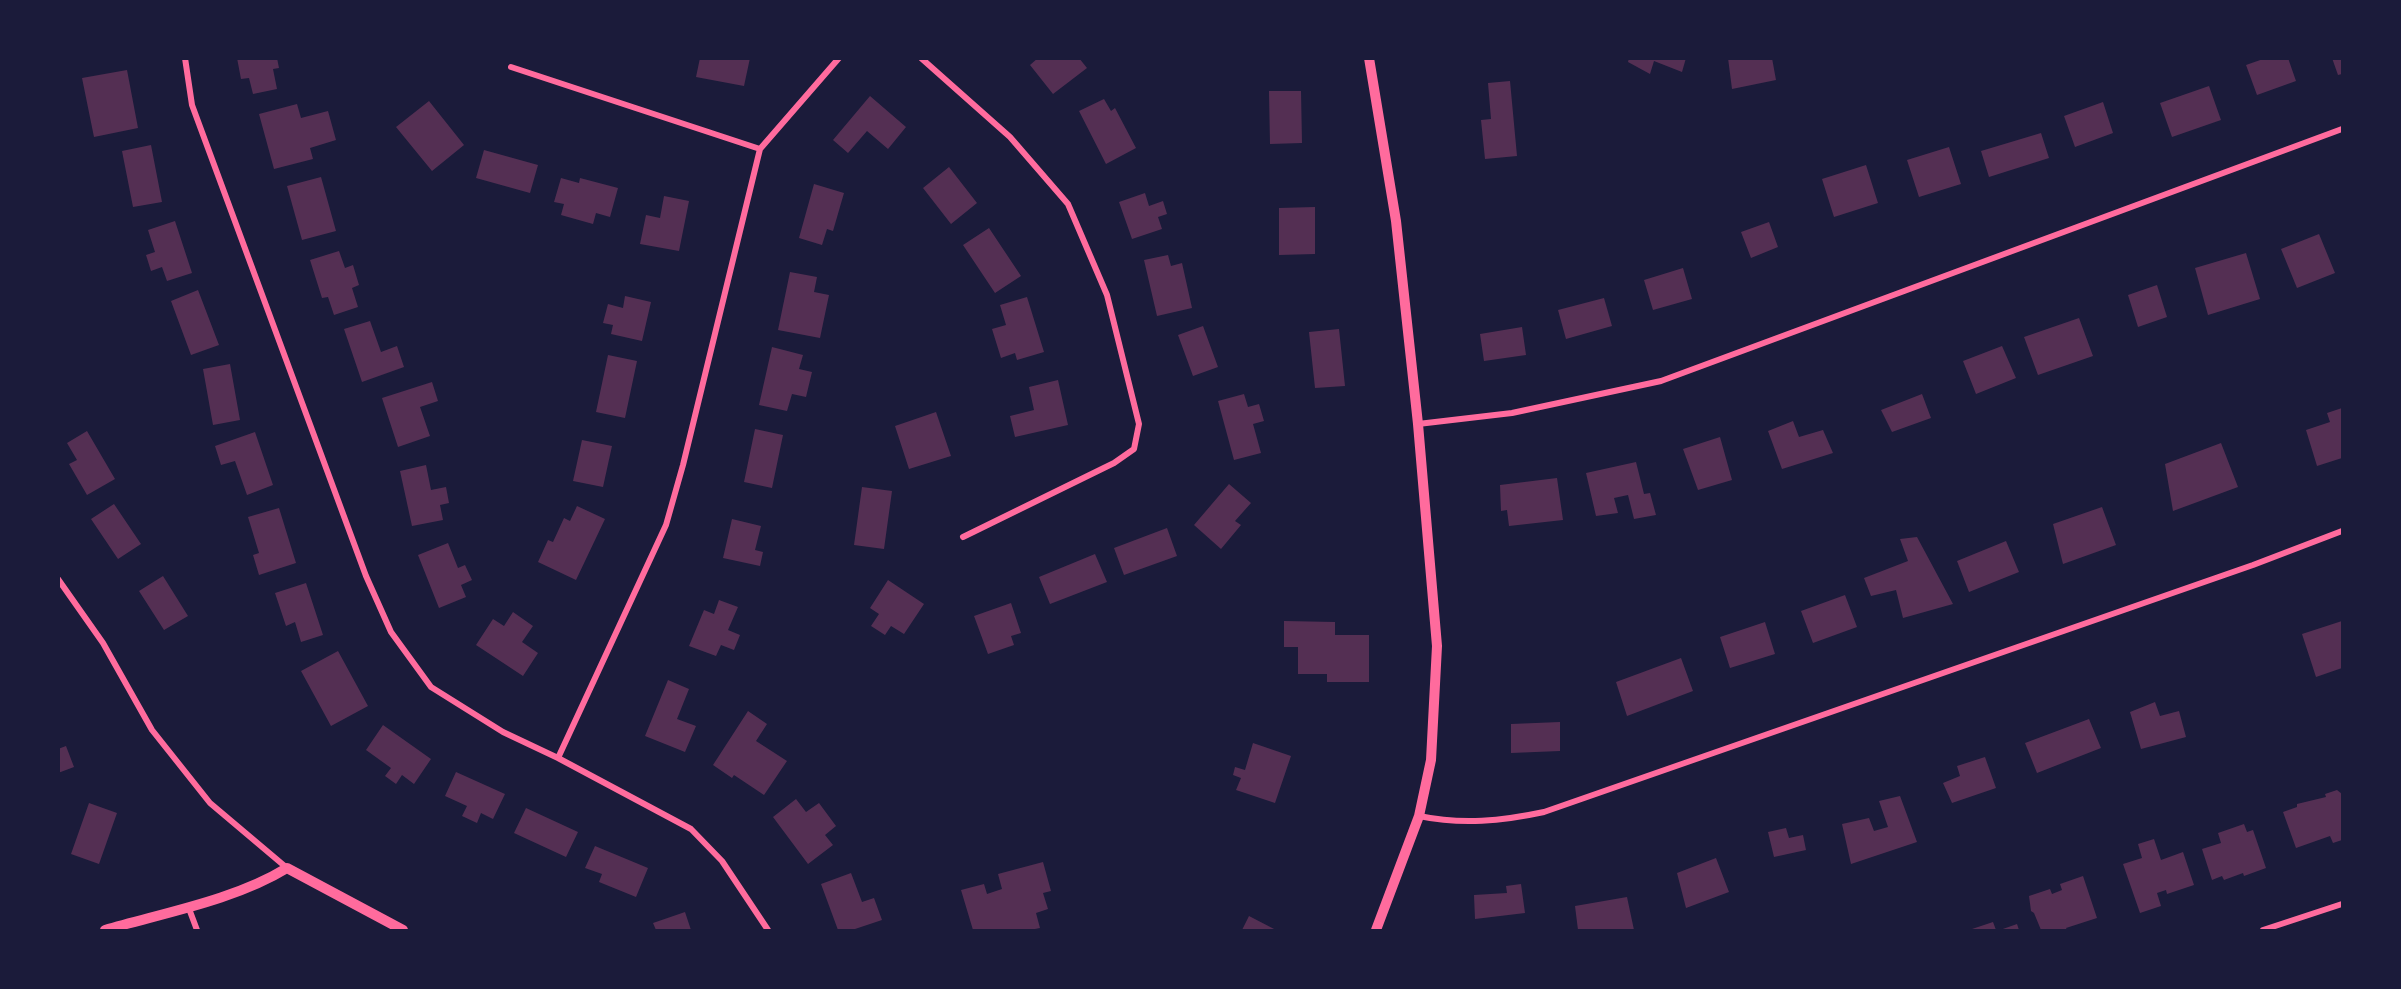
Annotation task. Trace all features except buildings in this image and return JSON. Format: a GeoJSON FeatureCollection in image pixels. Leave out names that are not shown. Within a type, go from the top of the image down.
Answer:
{"type":"FeatureCollection","features":[{"type":"Feature","properties":{"kind":"street"},"geometry":{"type":"LineString","coordinates":[[185,58],[192,105],[366,576],[391,632],[431,687],[503,732],[558,758],[691,829],[723,861],[768,930]]}},
{"type":"Feature","properties":{"kind":"street"},"geometry":{"type":"LineString","coordinates":[[558,758],[666,525],[686,454],[760,149],[839,58]]}},
{"type":"Feature","properties":{"kind":"street"},"geometry":{"type":"LineString","coordinates":[[921,58],[1010,137],[1068,204],[1107,295],[1139,424],[1134,449],[1094,473],[963,537]]}},
{"type":"Feature","properties":{"kind":"street"},"geometry":{"type":"LineString","coordinates":[[1369,58],[1396,221],[1418,424],[1437,646],[1431,760],[1419,816],[1376,930]]}},
{"type":"Feature","properties":{"kind":"street"},"geometry":{"type":"LineString","coordinates":[[512,67],[760,149]]}},
{"type":"Feature","properties":{"kind":"street"},"geometry":{"type":"LineString","coordinates":[[1418,424],[1512,413],[1661,381],[2343,129]]}},
{"type":"Feature","properties":{"kind":"street"},"geometry":{"type":"LineString","coordinates":[[1419,816],[1445,822],[1500,821],[1544,812],[2253,565],[2343,531]]}},
{"type":"Feature","properties":{"kind":"street"},"geometry":{"type":"LineString","coordinates":[[58,579],[103,643],[152,730],[210,803],[287,868],[403,930]]}},
{"type":"Feature","properties":{"kind":"street"},"geometry":{"type":"LineString","coordinates":[[105,930],[242,890],[269,879],[287,868]]}},
{"type":"Feature","properties":{"kind":"street"},"geometry":{"type":"LineString","coordinates":[[2263,930],[2343,904]]}},
{"type":"Feature","properties":{"kind":"street"},"geometry":{"type":"LineString","coordinates":[[188,906],[197,930]]}}]}
